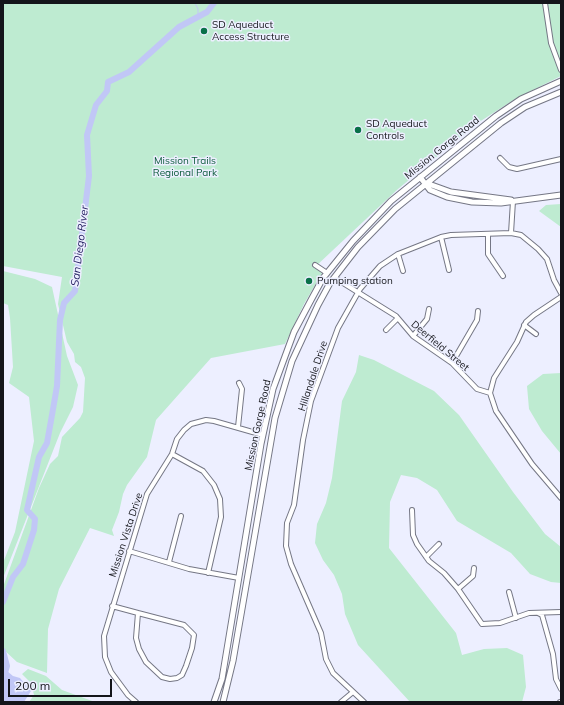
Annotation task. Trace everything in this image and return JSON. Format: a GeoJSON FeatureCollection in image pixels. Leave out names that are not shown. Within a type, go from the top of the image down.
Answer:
{"type":"FeatureCollection","features":[{"type":"Feature","properties":{"kind":"main road","name":"Mission Gorge Road"},"geometry":{"type":"LineString","coordinates":[[214,702],[222,679],[263,435],[273,389],[283,358],[294,332],[327,273],[378,213],[496,116],[522,99],[561,81]]}},
{"type":"Feature","properties":{"kind":"main road"},"geometry":{"type":"LineString","coordinates":[[559,92],[561,86]]}},
{"type":"Feature","properties":{"kind":"main road","name":"Mission Gorge Road"},"geometry":{"type":"LineString","coordinates":[[223,702],[233,661],[270,444],[282,390],[302,335],[334,278],[384,219],[501,123],[525,107],[559,92]]}},
{"type":"Feature","properties":{"kind":"main road"},"geometry":{"type":"LineString","coordinates":[[420,177],[426,183],[451,192],[501,198],[513,201],[561,196]]}},
{"type":"Feature","properties":{"kind":"street"},"geometry":{"type":"LineString","coordinates":[[545,3],[551,43],[561,70]]}},
{"type":"Feature","properties":{"kind":"street"},"geometry":{"type":"LineString","coordinates":[[500,158],[509,167],[517,169],[561,159]]}},
{"type":"Feature","properties":{"kind":"street"},"geometry":{"type":"LineString","coordinates":[[510,233],[513,201]]}},
{"type":"Feature","properties":{"kind":"street","name":"Hillandale Drive"},"geometry":{"type":"LineString","coordinates":[[364,702],[333,673],[326,659],[321,633],[291,564],[286,546],[286,534],[294,505],[303,440],[311,401],[338,328],[358,293],[380,266],[398,254],[441,237],[510,233],[521,236],[538,249],[547,259],[554,280],[561,294]]}},
{"type":"Feature","properties":{"kind":"street"},"geometry":{"type":"LineString","coordinates":[[488,234],[488,254],[503,276]]}},
{"type":"Feature","properties":{"kind":"street"},"geometry":{"type":"LineString","coordinates":[[441,237],[449,270]]}},
{"type":"Feature","properties":{"kind":"street"},"geometry":{"type":"LineString","coordinates":[[398,254],[403,271]]}},
{"type":"Feature","properties":{"kind":"street"},"geometry":{"type":"LineString","coordinates":[[315,265],[327,273]]}},
{"type":"Feature","properties":{"kind":"street","name":"Deerfield Street"},"geometry":{"type":"LineString","coordinates":[[334,278],[398,319],[413,336],[452,363],[477,389],[490,393]]}},
{"type":"Feature","properties":{"kind":"street"},"geometry":{"type":"LineString","coordinates":[[561,297],[534,315],[524,325],[517,342],[494,378],[490,393],[496,411],[532,464],[561,498]]}},
{"type":"Feature","properties":{"kind":"street"},"geometry":{"type":"LineString","coordinates":[[413,336],[427,319],[429,309]]}},
{"type":"Feature","properties":{"kind":"street"},"geometry":{"type":"LineString","coordinates":[[452,363],[477,320],[478,311]]}},
{"type":"Feature","properties":{"kind":"street"},"geometry":{"type":"LineString","coordinates":[[386,330],[398,319]]}},
{"type":"Feature","properties":{"kind":"street"},"geometry":{"type":"LineString","coordinates":[[524,325],[536,334]]}},
{"type":"Feature","properties":{"kind":"street"},"geometry":{"type":"LineString","coordinates":[[238,427],[242,389],[239,382]]}},
{"type":"Feature","properties":{"kind":"street","name":"Mission Vista Drive"},"geometry":{"type":"LineString","coordinates":[[136,702],[117,681],[105,657],[104,636],[147,494],[172,454],[177,439],[191,424],[206,420],[238,427],[263,435]]}},
{"type":"Feature","properties":{"kind":"street"},"geometry":{"type":"LineString","coordinates":[[172,454],[203,471],[214,485],[220,499],[222,517],[208,573]]}},
{"type":"Feature","properties":{"kind":"street"},"geometry":{"type":"LineString","coordinates":[[412,510],[413,535],[417,544],[426,557],[444,573],[458,589],[484,625],[516,618],[529,613],[561,612]]}},
{"type":"Feature","properties":{"kind":"street"},"geometry":{"type":"LineString","coordinates":[[169,562],[180,516]]}},
{"type":"Feature","properties":{"kind":"street"},"geometry":{"type":"LineString","coordinates":[[426,557],[439,544]]}},
{"type":"Feature","properties":{"kind":"street"},"geometry":{"type":"LineString","coordinates":[[129,551],[208,573],[239,578]]}},
{"type":"Feature","properties":{"kind":"street"},"geometry":{"type":"LineString","coordinates":[[458,589],[473,576],[474,568]]}},
{"type":"Feature","properties":{"kind":"street"},"geometry":{"type":"LineString","coordinates":[[509,592],[516,618]]}},
{"type":"Feature","properties":{"kind":"street"},"geometry":{"type":"LineString","coordinates":[[112,606],[184,625],[194,635],[192,648],[182,675],[177,678],[170,679],[162,677],[146,662],[139,650],[136,638],[138,613]]}},
{"type":"Feature","properties":{"kind":"street"},"geometry":{"type":"LineString","coordinates":[[538,613],[542,615],[556,663],[556,679],[561,688]]}},
{"type":"Feature","properties":{"kind":"street"},"geometry":{"type":"LineString","coordinates":[[341,702],[353,692]]}},
{"type":"Feature","properties":{"kind":"green space","name":"Mission Trails Regional Park"},"geometry":{"type":"Polygon","coordinates":[[[3,3],[561,3],[561,76],[515,99],[476,124],[398,189],[315,267],[322,273],[304,304],[285,344],[211,358],[156,420],[147,457],[127,485],[123,494],[119,512],[112,530],[114,536],[90,528],[59,589],[48,629],[47,673],[17,662],[3,649],[3,587],[39,488],[50,464],[58,456],[62,437],[80,418],[83,412],[85,378],[81,367],[75,362],[74,354],[67,342],[58,304],[62,277],[3,266],[3,3]]]}},
{"type":"Feature","properties":{"kind":"green space"},"geometry":{"type":"Polygon","coordinates":[[[561,204],[561,227],[539,211],[546,205],[561,204]]]}},
{"type":"Feature","properties":{"kind":"green space"},"geometry":{"type":"Polygon","coordinates":[[[3,271],[35,279],[52,287],[67,356],[78,385],[73,407],[60,433],[3,578],[3,563],[15,532],[34,441],[29,397],[9,383],[13,367],[8,305],[3,303],[3,271]]]}},
{"type":"Feature","properties":{"kind":"green space"},"geometry":{"type":"Polygon","coordinates":[[[359,355],[374,360],[434,391],[459,415],[513,492],[545,534],[561,547],[561,583],[551,582],[530,574],[511,553],[457,521],[437,490],[417,478],[401,475],[390,502],[389,548],[456,633],[462,655],[484,649],[507,648],[523,655],[526,687],[522,702],[410,702],[358,645],[345,614],[342,594],[334,575],[323,560],[315,543],[317,524],[326,503],[332,478],[342,401],[356,372],[359,355]]]}},
{"type":"Feature","properties":{"kind":"green space"},"geometry":{"type":"Polygon","coordinates":[[[561,373],[561,454],[542,431],[529,409],[527,386],[543,374],[561,373]]]}},
{"type":"Feature","properties":{"kind":"green space"},"geometry":{"type":"Polygon","coordinates":[[[28,669],[46,676],[62,690],[95,702],[29,702],[34,695],[31,683],[22,674],[28,669]]]}},
{"type":"Feature","properties":{"kind":"water"},"geometry":{"type":"Polygon","coordinates":[[[3,670],[20,678],[31,691],[24,702],[3,702],[3,670]]]}},
{"type":"Feature","properties":{"kind":"waterway"},"geometry":{"type":"LineString","coordinates":[[195,3],[198,9],[198,16]]}},
{"type":"Feature","properties":{"kind":"waterway","name":"San Diego River"},"geometry":{"type":"LineString","coordinates":[[3,602],[13,577],[23,564],[34,530],[35,519],[27,510],[39,457],[47,443],[52,415],[57,386],[60,320],[64,303],[75,291],[89,176],[87,135],[96,105],[107,91],[108,82],[129,72],[179,27],[207,12],[214,3]]}},
{"type":"Feature","properties":{"kind":"waterway","name":"San Diego River"},"geometry":{"type":"LineString","coordinates":[[3,651],[7,666],[3,680]]}},
{"type":"Feature","properties":{"kind":"place","name":"SD Aqueduct Access Structure"},"geometry":{"type":"Point","coordinates":[204,31]}},
{"type":"Feature","properties":{"kind":"place","name":"SD Aqueduct Controls"},"geometry":{"type":"Point","coordinates":[358,130]}},
{"type":"Feature","properties":{"kind":"place","name":"Pumping station"},"geometry":{"type":"Point","coordinates":[309,281]}}]}
